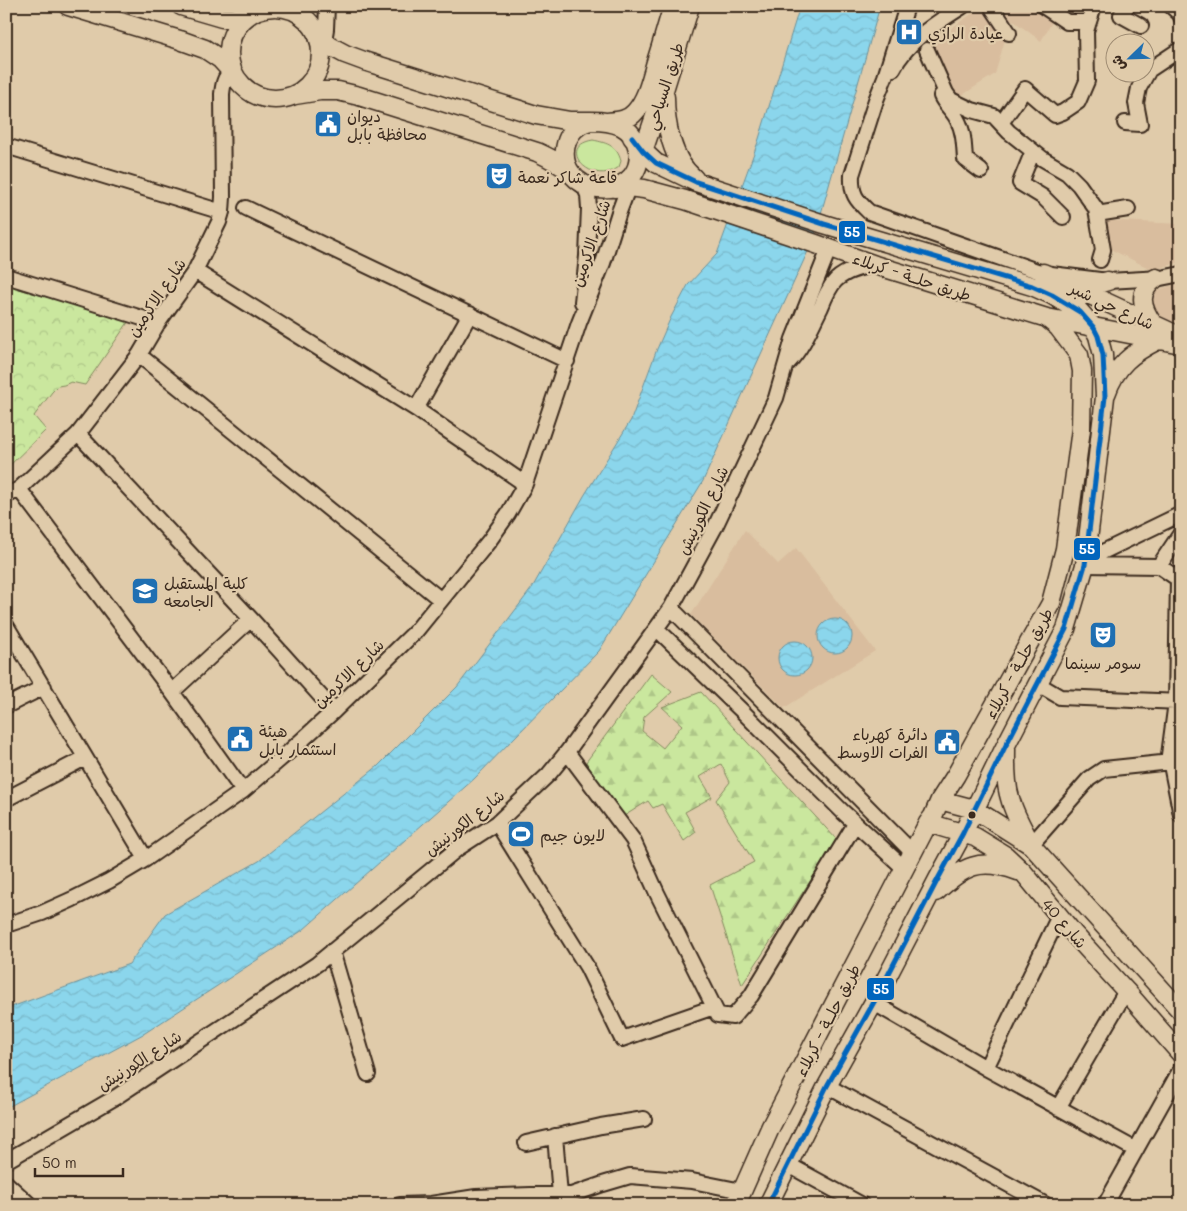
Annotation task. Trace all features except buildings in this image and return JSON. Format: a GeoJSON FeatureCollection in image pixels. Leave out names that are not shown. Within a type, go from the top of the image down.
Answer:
{"type":"FeatureCollection","features":[{"type":"Feature","properties":{"kind":"main road"},"geometry":{"type":"LineString","coordinates":[[68,6],[205,49],[220,59],[240,85],[254,95],[269,100],[286,99],[301,92],[312,81],[320,65],[321,36]]}},
{"type":"Feature","properties":{"kind":"main road"},"geometry":{"type":"LineString","coordinates":[[182,6],[222,18],[232,18],[267,7],[287,8],[304,17],[330,46],[364,62],[536,115],[570,121],[598,121],[621,126],[632,136],[639,154],[631,173]]}},
{"type":"Feature","properties":{"kind":"main road","name":"طريق السياحي"},"geometry":{"type":"LineString","coordinates":[[598,121],[619,121],[628,118],[634,114],[643,101],[673,6]]}},
{"type":"Feature","properties":{"kind":"main road","name":"طريق السياحي"},"geometry":{"type":"LineString","coordinates":[[631,173],[667,80],[690,6]]}},
{"type":"Feature","properties":{"kind":"main road"},"geometry":{"type":"LineString","coordinates":[[231,71],[228,47],[232,33],[247,14]]}},
{"type":"Feature","properties":{"kind":"main road"},"geometry":{"type":"LineString","coordinates":[[667,80],[665,108],[675,151],[682,166],[692,177],[711,188]]}},
{"type":"Feature","properties":{"kind":"main road","name":"طريق حلــة - كربلاء"},"geometry":{"type":"LineString","coordinates":[[295,95],[320,91],[338,91],[359,96],[536,152],[551,158],[588,186],[606,189],[631,173],[657,192],[822,246],[875,266],[1047,318],[1058,327],[1079,355],[1082,371],[1081,429],[1065,549],[1051,603],[956,775],[940,800],[933,816],[899,864],[771,1126],[739,1198]]}},
{"type":"Feature","properties":{"kind":"main road"},"geometry":{"type":"LineString","coordinates":[[575,177],[566,164],[564,153],[566,143],[580,125],[598,121]]}},
{"type":"Feature","properties":{"kind":"main road"},"geometry":{"type":"LineString","coordinates":[[631,173],[656,163],[711,188],[1032,286],[1052,295],[1074,315]]}},
{"type":"Feature","properties":{"kind":"main road"},"geometry":{"type":"LineString","coordinates":[[1043,273],[1055,304],[1054,310],[1047,318]]}},
{"type":"Feature","properties":{"kind":"main road"},"geometry":{"type":"LineString","coordinates":[[1043,273],[1056,282],[1074,315],[1079,355]]}},
{"type":"Feature","properties":{"kind":"main road","name":"شارع حي شبر"},"geometry":{"type":"LineString","coordinates":[[1043,273],[1085,292],[1156,332],[1181,337]]}},
{"type":"Feature","properties":{"kind":"main road"},"geometry":{"type":"LineString","coordinates":[[1156,278],[1144,290],[1143,298],[1143,308],[1156,332]]}},
{"type":"Feature","properties":{"kind":"main road"},"geometry":{"type":"LineString","coordinates":[[1074,315],[1085,292],[1096,284],[1108,281]]}},
{"type":"Feature","properties":{"kind":"main road","name":"طريق حلــة - كربلاء"},"geometry":{"type":"LineString","coordinates":[[768,1205],[827,1086],[874,1003],[1066,630],[1085,562],[1105,397],[1103,355],[1098,336],[1094,328],[1080,312],[1074,315]]}},
{"type":"Feature","properties":{"kind":"main road"},"geometry":{"type":"LineString","coordinates":[[1047,318],[1074,315]]}},
{"type":"Feature","properties":{"kind":"main road"},"geometry":{"type":"LineString","coordinates":[[1094,328],[1156,332],[1181,344]]}},
{"type":"Feature","properties":{"kind":"main road"},"geometry":{"type":"LineString","coordinates":[[1105,397],[1113,378],[1124,362],[1156,332]]}},
{"type":"Feature","properties":{"kind":"main road"},"geometry":{"type":"LineString","coordinates":[[1006,745],[1006,779],[1010,798],[1031,845]]}},
{"type":"Feature","properties":{"kind":"main road","name":"شارع 40"},"geometry":{"type":"LineString","coordinates":[[940,800],[974,810],[1031,845],[1181,1011]]}},
{"type":"Feature","properties":{"kind":"main road","name":"شارع 40"},"geometry":{"type":"LineString","coordinates":[[928,823],[975,838],[1006,856],[1023,872],[1059,916],[1181,1054]]}},
{"type":"Feature","properties":{"kind":"main road"},"geometry":{"type":"LineString","coordinates":[[927,901],[952,877],[965,868],[976,865],[998,865],[1023,872]]}},
{"type":"Feature","properties":{"kind":"street"},"geometry":{"type":"LineString","coordinates":[[321,36],[326,29],[327,6]]}},
{"type":"Feature","properties":{"kind":"street"},"geometry":{"type":"LineString","coordinates":[[907,6],[852,175],[851,186],[859,203],[869,212],[1043,273],[1108,281],[1156,278],[1181,274]]}},
{"type":"Feature","properties":{"kind":"street"},"geometry":{"type":"LineString","coordinates":[[876,100],[906,49],[923,34],[963,6]]}},
{"type":"Feature","properties":{"kind":"street"},"geometry":{"type":"LineString","coordinates":[[991,6],[1009,33]]}},
{"type":"Feature","properties":{"kind":"street"},"geometry":{"type":"LineString","coordinates":[[1043,6],[1067,22],[1089,22]]}},
{"type":"Feature","properties":{"kind":"street"},"geometry":{"type":"LineString","coordinates":[[1001,123],[1026,89],[1055,115],[1078,102],[1087,81],[1086,31],[1094,6]]}},
{"type":"Feature","properties":{"kind":"street"},"geometry":{"type":"LineString","coordinates":[[1127,6],[1121,15],[1141,26]]}},
{"type":"Feature","properties":{"kind":"street"},"geometry":{"type":"LineString","coordinates":[[1171,6],[1181,17]]}},
{"type":"Feature","properties":{"kind":"street"},"geometry":{"type":"LineString","coordinates":[[1125,123],[1140,124],[1136,104],[1139,88],[1149,70],[1180,48]]}},
{"type":"Feature","properties":{"kind":"street"},"geometry":{"type":"LineString","coordinates":[[927,50],[951,100],[972,110],[994,116],[1043,159],[1067,173],[1079,186],[1096,209],[1103,250],[1100,260]]}},
{"type":"Feature","properties":{"kind":"street","name":"شارع الاكرمين"},"geometry":{"type":"LineString","coordinates":[[6,496],[20,489],[78,434],[139,355],[158,323],[196,271],[215,232],[222,212],[222,94],[223,83],[231,71]]}},
{"type":"Feature","properties":{"kind":"street"},"geometry":{"type":"LineString","coordinates":[[936,72],[934,78],[944,102],[957,120],[962,134],[965,159],[981,171]]}},
{"type":"Feature","properties":{"kind":"street"},"geometry":{"type":"LineString","coordinates":[[6,146],[222,212]]}},
{"type":"Feature","properties":{"kind":"street"},"geometry":{"type":"LineString","coordinates":[[1033,151],[1020,183],[1043,197],[1063,217]]}},
{"type":"Feature","properties":{"kind":"street","name":"شارع الاكرمين"},"geometry":{"type":"LineString","coordinates":[[6,925],[42,913],[73,899],[146,860],[243,791],[334,711],[416,630],[441,600],[494,534],[525,484],[579,323],[602,263],[631,173]]}},
{"type":"Feature","properties":{"kind":"street","name":"شارع الاكرمين"},"geometry":{"type":"LineString","coordinates":[[575,177],[585,188],[590,208],[587,256],[579,323]]}},
{"type":"Feature","properties":{"kind":"street"},"geometry":{"type":"LineString","coordinates":[[246,208],[567,361]]}},
{"type":"Feature","properties":{"kind":"street"},"geometry":{"type":"LineString","coordinates":[[1097,214],[1128,209]]}},
{"type":"Feature","properties":{"kind":"street","name":"شارع الكورنيش"},"geometry":{"type":"LineString","coordinates":[[6,1161],[116,1097],[317,964],[457,849],[498,824],[549,774],[657,629],[671,608],[714,527],[776,398],[822,246]]}},
{"type":"Feature","properties":{"kind":"street"},"geometry":{"type":"LineString","coordinates":[[786,366],[800,349],[829,290],[836,280],[848,272],[861,267],[875,266]]}},
{"type":"Feature","properties":{"kind":"street"},"geometry":{"type":"LineString","coordinates":[[196,271],[416,409],[525,484]]}},
{"type":"Feature","properties":{"kind":"street"},"geometry":{"type":"LineString","coordinates":[[6,276],[158,323]]}},
{"type":"Feature","properties":{"kind":"street"},"geometry":{"type":"LineString","coordinates":[[416,409],[470,314]]}},
{"type":"Feature","properties":{"kind":"street"},"geometry":{"type":"LineString","coordinates":[[139,355],[441,600]]}},
{"type":"Feature","properties":{"kind":"street"},"geometry":{"type":"LineString","coordinates":[[78,434],[334,711]]}},
{"type":"Feature","properties":{"kind":"street"},"geometry":{"type":"LineString","coordinates":[[20,489],[172,692],[243,791]]}},
{"type":"Feature","properties":{"kind":"street"},"geometry":{"type":"LineString","coordinates":[[1085,562],[1181,514]]}},
{"type":"Feature","properties":{"kind":"street"},"geometry":{"type":"LineString","coordinates":[[1159,566],[1181,532]]}},
{"type":"Feature","properties":{"kind":"street"},"geometry":{"type":"LineString","coordinates":[[1085,562],[1159,566],[1179,579],[1178,702],[1169,755],[1181,815]]}},
{"type":"Feature","properties":{"kind":"street"},"geometry":{"type":"LineString","coordinates":[[671,608],[909,848]]}},
{"type":"Feature","properties":{"kind":"street"},"geometry":{"type":"LineString","coordinates":[[172,692],[251,619]]}},
{"type":"Feature","properties":{"kind":"street"},"geometry":{"type":"LineString","coordinates":[[7,627],[146,860]]}},
{"type":"Feature","properties":{"kind":"street"},"geometry":{"type":"LineString","coordinates":[[657,629],[855,824],[899,864]]}},
{"type":"Feature","properties":{"kind":"street"},"geometry":{"type":"LineString","coordinates":[[1038,684],[1060,697],[1178,702]]}},
{"type":"Feature","properties":{"kind":"street"},"geometry":{"type":"LineString","coordinates":[[6,706],[44,687]]}},
{"type":"Feature","properties":{"kind":"street"},"geometry":{"type":"LineString","coordinates":[[567,752],[633,840],[657,893],[718,1015],[733,1017],[746,1002],[855,824]]}},
{"type":"Feature","properties":{"kind":"street"},"geometry":{"type":"LineString","coordinates":[[6,799],[86,758]]}},
{"type":"Feature","properties":{"kind":"street"},"geometry":{"type":"LineString","coordinates":[[1031,845],[1089,778],[1104,769],[1171,762]]}},
{"type":"Feature","properties":{"kind":"street"},"geometry":{"type":"LineString","coordinates":[[498,824],[587,967],[622,1039],[714,1007]]}},
{"type":"Feature","properties":{"kind":"street"},"geometry":{"type":"LineString","coordinates":[[986,1068],[1059,916]]}},
{"type":"Feature","properties":{"kind":"street"},"geometry":{"type":"LineString","coordinates":[[332,952],[368,1074]]}},
{"type":"Feature","properties":{"kind":"street"},"geometry":{"type":"LineString","coordinates":[[1058,1108],[1126,991]]}},
{"type":"Feature","properties":{"kind":"street"},"geometry":{"type":"LineString","coordinates":[[874,1003],[986,1068],[1136,1150]]}},
{"type":"Feature","properties":{"kind":"street"},"geometry":{"type":"LineString","coordinates":[[1105,1205],[1181,1069]]}},
{"type":"Feature","properties":{"kind":"street"},"geometry":{"type":"LineString","coordinates":[[827,1086],[1046,1205]]}},
{"type":"Feature","properties":{"kind":"street"},"geometry":{"type":"LineString","coordinates":[[526,1143],[601,1126],[644,1119]]}},
{"type":"Feature","properties":{"kind":"street"},"geometry":{"type":"LineString","coordinates":[[556,1136],[560,1195]]}},
{"type":"Feature","properties":{"kind":"street"},"geometry":{"type":"LineString","coordinates":[[787,1164],[862,1205]]}},
{"type":"Feature","properties":{"kind":"street"},"geometry":{"type":"LineString","coordinates":[[400,1205],[431,1204],[476,1197],[571,1195],[630,1176],[692,1181],[739,1198]]}},
{"type":"Feature","properties":{"kind":"street"},"geometry":{"type":"LineString","coordinates":[[6,1183],[30,1205]]}},
{"type":"Feature","properties":{"kind":"shaded area"},"geometry":{"type":"Polygon","coordinates":[[[983,6],[1049,6],[1056,15],[1041,41],[1011,19],[995,74],[950,103],[920,50],[983,6]]]}},
{"type":"Feature","properties":{"kind":"shaded area"},"geometry":{"type":"Polygon","coordinates":[[[1099,220],[1181,224],[1181,262],[1153,270],[1106,247],[1099,220]]]}},
{"type":"Feature","properties":{"kind":"shaded area"},"geometry":{"type":"Polygon","coordinates":[[[1181,283],[1181,340],[1160,336],[1139,295],[1181,283]]]}},
{"type":"Feature","properties":{"kind":"shaded area"},"geometry":{"type":"Polygon","coordinates":[[[745,530],[778,564],[796,548],[875,651],[784,708],[691,615],[745,530]]]}},
{"type":"Feature","properties":{"kind":"green space"},"geometry":{"type":"Polygon","coordinates":[[[593,140],[611,146],[617,152],[621,161],[619,167],[608,172],[598,172],[588,169],[581,164],[577,157],[577,150],[582,144],[593,140]]]}},
{"type":"Feature","properties":{"kind":"green space"},"geometry":{"type":"Polygon","coordinates":[[[6,285],[129,321],[85,385],[71,382],[58,386],[52,392],[34,416],[46,430],[6,469],[6,285]]]}},
{"type":"Feature","properties":{"kind":"green space"},"geometry":{"type":"Polygon","coordinates":[[[651,674],[672,692],[644,717],[642,731],[663,748],[682,725],[662,707],[701,692],[837,840],[742,985],[710,885],[754,862],[716,800],[730,782],[721,764],[700,777],[712,797],[685,812],[696,832],[684,841],[662,804],[653,808],[648,801],[621,818],[586,762],[651,674]]]}},
{"type":"Feature","properties":{"kind":"water"},"geometry":{"type":"Polygon","coordinates":[[[800,6],[880,6],[814,238],[703,481],[599,651],[474,779],[303,930],[145,1033],[6,1108],[6,1009],[129,964],[165,914],[259,861],[378,766],[457,687],[532,588],[584,496],[631,420],[657,349],[688,285],[717,254],[758,142],[800,6]]]}},
{"type":"Feature","properties":{"kind":"water"},"geometry":{"type":"Polygon","coordinates":[[[835,619],[847,624],[852,636],[847,648],[835,653],[823,648],[818,636],[823,624],[835,619]]]}},
{"type":"Feature","properties":{"kind":"water"},"geometry":{"type":"Polygon","coordinates":[[[795,641],[807,646],[812,658],[807,670],[795,675],[783,670],[778,658],[783,646],[795,641]]]}},
{"type":"Feature","properties":{"kind":"transit line","name":"55"},"geometry":{"type":"LineString","coordinates":[[632,137],[656,163],[696,182],[824,224],[1032,286],[1052,295],[1080,312],[1094,328],[1103,355],[1105,397],[1085,565],[1066,629],[963,833],[874,1002],[827,1086],[768,1205]]}},
{"type":"Feature","properties":{"kind":"place","name":"عيادة الرازي"},"geometry":{"type":"Point","coordinates":[909,32]}},
{"type":"Feature","properties":{"kind":"place","name":"ديوان محافظة بابل"},"geometry":{"type":"Point","coordinates":[328,124]}},
{"type":"Feature","properties":{"kind":"place","name":"قاعة شاكر نعمة"},"geometry":{"type":"Point","coordinates":[499,176]}},
{"type":"Feature","properties":{"kind":"place","name":"كلية المستقبل الجامعه"},"geometry":{"type":"Point","coordinates":[145,591]}},
{"type":"Feature","properties":{"kind":"place","name":"سومر سينما"},"geometry":{"type":"Point","coordinates":[1103,635]}},
{"type":"Feature","properties":{"kind":"place","name":"هيئة استثمار بابل"},"geometry":{"type":"Point","coordinates":[240,739]}},
{"type":"Feature","properties":{"kind":"place","name":"دائرة كهرباء الفرات الاوسط"},"geometry":{"type":"Point","coordinates":[947,742]}},
{"type":"Feature","properties":{"kind":"place","name":"لايون جيم"},"geometry":{"type":"Point","coordinates":[521,834]}}]}
